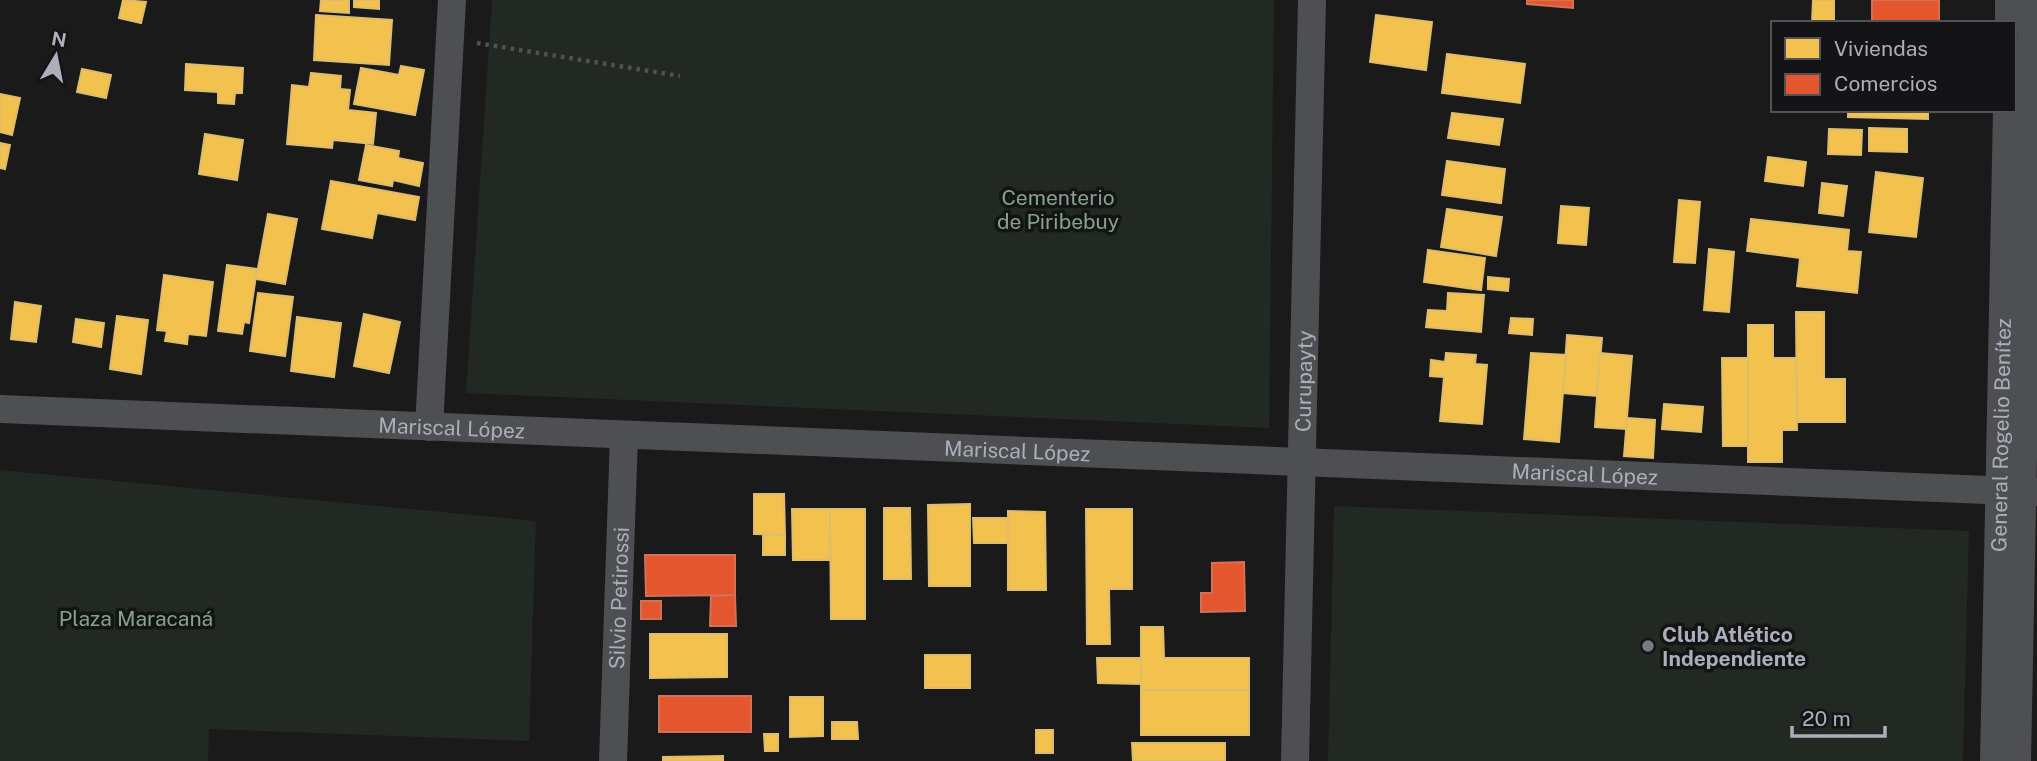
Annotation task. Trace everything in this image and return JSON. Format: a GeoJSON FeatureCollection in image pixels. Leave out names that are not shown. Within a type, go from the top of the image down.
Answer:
{"type":"FeatureCollection","features":[{"type":"Feature","properties":{"kind":"street"},"geometry":{"type":"LineString","coordinates":[[429,427],[452,0]]}},
{"type":"Feature","properties":{"kind":"street","name":"Curupayty"},"geometry":{"type":"LineString","coordinates":[[1295,761],[1312,0]]}},
{"type":"Feature","properties":{"kind":"street"},"geometry":{"type":"LineString","coordinates":[[2009,0],[2009,21]]}},
{"type":"Feature","properties":{"kind":"street","name":"General Rogelio Benítez"},"geometry":{"type":"LineString","coordinates":[[2017,761],[2020,492],[2032,0]]}},
{"type":"Feature","properties":{"kind":"street","name":"General Rogelio Benítez"},"geometry":{"type":"LineString","coordinates":[[1994,761],[2020,492],[2007,112]]}},
{"type":"Feature","properties":{"kind":"street","name":"Mariscal López"},"geometry":{"type":"LineString","coordinates":[[0,409],[2020,492]]}},
{"type":"Feature","properties":{"kind":"street","name":"Silvio Petirossi"},"geometry":{"type":"LineString","coordinates":[[613,761],[624,435]]}},
{"type":"Feature","properties":{"kind":"path"},"geometry":{"type":"LineString","coordinates":[[450,38],[680,76]]}},
{"type":"Feature","properties":{"kind":"green space","name":"Cementerio de Piribebuy"},"geometry":{"type":"Polygon","coordinates":[[[492,0],[1274,0],[1269,428],[466,393],[492,0]]]}},
{"type":"Feature","properties":{"kind":"green space","name":"Plaza Maracaná"},"geometry":{"type":"Polygon","coordinates":[[[0,470],[536,521],[529,741],[209,729],[208,761],[0,761],[0,470]]]}},
{"type":"Feature","properties":{"kind":"green space","name":"Club Atlético Independiente"},"geometry":{"type":"Polygon","coordinates":[[[1334,506],[1969,531],[1963,761],[1328,761],[1334,506]]]}},
{"type":"Feature","properties":{"kind":"building: Viviendas"},"geometry":{"type":"Polygon","coordinates":[[[123,0],[146,2],[141,23],[119,18],[123,0]]]}},
{"type":"Feature","properties":{"kind":"building: Viviendas"},"geometry":{"type":"Polygon","coordinates":[[[321,0],[349,0],[349,13],[320,11],[321,0]]]}},
{"type":"Feature","properties":{"kind":"building: Viviendas"},"geometry":{"type":"Polygon","coordinates":[[[354,0],[379,0],[379,9],[354,7],[354,0]]]}},
{"type":"Feature","properties":{"kind":"building: Viviendas"},"geometry":{"type":"Polygon","coordinates":[[[1813,0],[1834,0],[1834,21],[1812,21],[1813,0]]]}},
{"type":"Feature","properties":{"kind":"building: Viviendas"},"geometry":{"type":"Polygon","coordinates":[[[316,15],[392,20],[389,65],[314,60],[316,15]]]}},
{"type":"Feature","properties":{"kind":"building: Viviendas"},"geometry":{"type":"Polygon","coordinates":[[[1376,15],[1432,22],[1426,70],[1370,62],[1376,15]]]}},
{"type":"Feature","properties":{"kind":"building: Viviendas"},"geometry":{"type":"Polygon","coordinates":[[[1447,54],[1525,64],[1520,103],[1442,93],[1447,54]]]}},
{"type":"Feature","properties":{"kind":"building: Viviendas"},"geometry":{"type":"Polygon","coordinates":[[[186,64],[243,68],[242,93],[235,93],[234,104],[218,103],[218,92],[185,90],[186,64]]]}},
{"type":"Feature","properties":{"kind":"building: Viviendas"},"geometry":{"type":"Polygon","coordinates":[[[401,66],[424,70],[415,115],[354,104],[361,68],[399,75],[401,66]]]}},
{"type":"Feature","properties":{"kind":"building: Viviendas"},"geometry":{"type":"Polygon","coordinates":[[[82,69],[111,75],[106,98],[77,92],[82,69]]]}},
{"type":"Feature","properties":{"kind":"building: Viviendas"},"geometry":{"type":"Polygon","coordinates":[[[311,73],[341,76],[340,89],[350,90],[348,110],[376,113],[373,144],[333,140],[332,148],[287,144],[292,85],[309,87],[311,73]]]}},
{"type":"Feature","properties":{"kind":"building: Viviendas"},"geometry":{"type":"Polygon","coordinates":[[[0,94],[20,98],[12,135],[0,132],[0,94]]]}},
{"type":"Feature","properties":{"kind":"building: Viviendas"},"geometry":{"type":"Polygon","coordinates":[[[1848,112],[1928,112],[1928,119],[1848,117],[1848,112]]]}},
{"type":"Feature","properties":{"kind":"building: Viviendas"},"geometry":{"type":"Polygon","coordinates":[[[1452,113],[1503,119],[1499,145],[1448,138],[1452,113]]]}},
{"type":"Feature","properties":{"kind":"building: Viviendas"},"geometry":{"type":"Polygon","coordinates":[[[1869,128],[1907,129],[1907,152],[1869,151],[1869,128]]]}},
{"type":"Feature","properties":{"kind":"building: Viviendas"},"geometry":{"type":"Polygon","coordinates":[[[1829,129],[1862,130],[1861,155],[1828,154],[1829,129]]]}},
{"type":"Feature","properties":{"kind":"building: Viviendas"},"geometry":{"type":"Polygon","coordinates":[[[205,134],[243,140],[237,180],[199,174],[205,134]]]}},
{"type":"Feature","properties":{"kind":"building: Viviendas"},"geometry":{"type":"Polygon","coordinates":[[[0,143],[10,145],[5,169],[0,168],[0,143]]]}},
{"type":"Feature","properties":{"kind":"building: Viviendas"},"geometry":{"type":"Polygon","coordinates":[[[366,145],[399,151],[398,158],[423,163],[419,186],[393,180],[392,186],[359,180],[366,145]]]}},
{"type":"Feature","properties":{"kind":"building: Viviendas"},"geometry":{"type":"Polygon","coordinates":[[[1768,157],[1806,162],[1803,186],[1765,181],[1768,157]]]}},
{"type":"Feature","properties":{"kind":"building: Viviendas"},"geometry":{"type":"Polygon","coordinates":[[[1447,161],[1505,169],[1501,203],[1442,195],[1447,161]]]}},
{"type":"Feature","properties":{"kind":"building: Viviendas"},"geometry":{"type":"Polygon","coordinates":[[[1876,172],[1923,178],[1916,237],[1869,232],[1876,172]]]}},
{"type":"Feature","properties":{"kind":"building: Viviendas"},"geometry":{"type":"Polygon","coordinates":[[[331,181],[419,197],[415,220],[377,213],[372,238],[322,229],[331,181]]]}},
{"type":"Feature","properties":{"kind":"building: Viviendas"},"geometry":{"type":"Polygon","coordinates":[[[1822,183],[1847,186],[1843,216],[1819,213],[1822,183]]]}},
{"type":"Feature","properties":{"kind":"building: Viviendas"},"geometry":{"type":"Polygon","coordinates":[[[1679,200],[1700,202],[1695,263],[1674,262],[1679,200]]]}},
{"type":"Feature","properties":{"kind":"building: Viviendas"},"geometry":{"type":"Polygon","coordinates":[[[1561,206],[1589,208],[1586,245],[1558,243],[1561,206]]]}},
{"type":"Feature","properties":{"kind":"building: Viviendas"},"geometry":{"type":"Polygon","coordinates":[[[1447,209],[1502,217],[1496,256],[1441,247],[1447,209]]]}},
{"type":"Feature","properties":{"kind":"building: Viviendas"},"geometry":{"type":"Polygon","coordinates":[[[268,214],[297,219],[285,284],[256,279],[268,214]]]}},
{"type":"Feature","properties":{"kind":"building: Viviendas"},"geometry":{"type":"Polygon","coordinates":[[[1751,219],[1849,230],[1847,251],[1861,252],[1857,293],[1797,286],[1800,258],[1747,251],[1751,219]]]}},
{"type":"Feature","properties":{"kind":"building: Viviendas"},"geometry":{"type":"Polygon","coordinates":[[[1709,249],[1734,252],[1729,312],[1704,310],[1709,249]]]}},
{"type":"Feature","properties":{"kind":"building: Viviendas"},"geometry":{"type":"Polygon","coordinates":[[[1428,250],[1485,258],[1481,290],[1424,282],[1428,250]]]}},
{"type":"Feature","properties":{"kind":"building: Viviendas"},"geometry":{"type":"Polygon","coordinates":[[[227,265],[257,269],[249,323],[244,322],[242,334],[218,331],[227,265]]]}},
{"type":"Feature","properties":{"kind":"building: Viviendas"},"geometry":{"type":"Polygon","coordinates":[[[164,275],[213,282],[206,336],[188,334],[187,344],[165,341],[167,331],[157,330],[164,275]]]}},
{"type":"Feature","properties":{"kind":"building: Viviendas"},"geometry":{"type":"Polygon","coordinates":[[[1488,277],[1509,279],[1508,291],[1488,289],[1488,277]]]}},
{"type":"Feature","properties":{"kind":"building: Viviendas"},"geometry":{"type":"Polygon","coordinates":[[[258,293],[293,297],[285,356],[250,351],[258,293]]]}},
{"type":"Feature","properties":{"kind":"building: Viviendas"},"geometry":{"type":"Polygon","coordinates":[[[1448,293],[1484,295],[1481,332],[1426,327],[1428,310],[1447,311],[1448,293]]]}},
{"type":"Feature","properties":{"kind":"building: Viviendas"},"geometry":{"type":"Polygon","coordinates":[[[15,302],[41,306],[36,342],[11,339],[15,302]]]}},
{"type":"Feature","properties":{"kind":"building: Viviendas"},"geometry":{"type":"Polygon","coordinates":[[[1796,312],[1824,312],[1824,379],[1845,379],[1845,422],[1797,422],[1796,312]]]}},
{"type":"Feature","properties":{"kind":"building: Viviendas"},"geometry":{"type":"Polygon","coordinates":[[[364,314],[400,322],[389,373],[354,366],[364,314]]]}},
{"type":"Feature","properties":{"kind":"building: Viviendas"},"geometry":{"type":"Polygon","coordinates":[[[117,316],[148,320],[141,374],[110,369],[117,316]]]}},
{"type":"Feature","properties":{"kind":"building: Viviendas"},"geometry":{"type":"Polygon","coordinates":[[[297,317],[341,323],[334,377],[291,371],[297,317]]]}},
{"type":"Feature","properties":{"kind":"building: Viviendas"},"geometry":{"type":"Polygon","coordinates":[[[1511,318],[1533,319],[1532,335],[1509,333],[1511,318]]]}},
{"type":"Feature","properties":{"kind":"building: Viviendas"},"geometry":{"type":"Polygon","coordinates":[[[76,319],[104,323],[101,347],[73,342],[76,319]]]}},
{"type":"Feature","properties":{"kind":"building: Viviendas"},"geometry":{"type":"Polygon","coordinates":[[[1748,325],[1773,325],[1773,358],[1796,358],[1797,430],[1782,430],[1782,462],[1748,462],[1748,325]]]}},
{"type":"Feature","properties":{"kind":"building: Viviendas"},"geometry":{"type":"Polygon","coordinates":[[[1567,335],[1602,338],[1597,396],[1563,393],[1567,335]]]}},
{"type":"Feature","properties":{"kind":"building: Viviendas"},"geometry":{"type":"Polygon","coordinates":[[[1446,353],[1476,355],[1475,364],[1487,365],[1482,424],[1440,421],[1444,377],[1430,376],[1431,360],[1445,362],[1446,353]]]}},
{"type":"Feature","properties":{"kind":"building: Viviendas"},"geometry":{"type":"Polygon","coordinates":[[[1531,353],[1566,355],[1559,442],[1524,439],[1531,353]]]}},
{"type":"Feature","properties":{"kind":"building: Viviendas"},"geometry":{"type":"Polygon","coordinates":[[[1600,353],[1632,356],[1626,429],[1595,427],[1600,353]]]}},
{"type":"Feature","properties":{"kind":"building: Viviendas"},"geometry":{"type":"Polygon","coordinates":[[[1722,358],[1748,358],[1748,446],[1723,446],[1722,358]]]}},
{"type":"Feature","properties":{"kind":"building: Viviendas"},"geometry":{"type":"Polygon","coordinates":[[[1664,404],[1703,407],[1701,432],[1662,429],[1664,404]]]}},
{"type":"Feature","properties":{"kind":"building: Viviendas"},"geometry":{"type":"Polygon","coordinates":[[[1627,418],[1655,420],[1653,458],[1624,456],[1627,418]]]}},
{"type":"Feature","properties":{"kind":"building: Viviendas"},"geometry":{"type":"Polygon","coordinates":[[[754,494],[784,494],[785,535],[754,534],[754,494]]]}},
{"type":"Feature","properties":{"kind":"building: Viviendas"},"geometry":{"type":"Polygon","coordinates":[[[970,504],[970,586],[929,586],[928,505],[970,504]]]}},
{"type":"Feature","properties":{"kind":"building: Viviendas"},"geometry":{"type":"Polygon","coordinates":[[[884,508],[910,508],[911,579],[884,579],[884,508]]]}},
{"type":"Feature","properties":{"kind":"building: Viviendas"},"geometry":{"type":"Polygon","coordinates":[[[792,509],[830,509],[830,560],[793,560],[792,509]]]}},
{"type":"Feature","properties":{"kind":"building: Viviendas"},"geometry":{"type":"Polygon","coordinates":[[[830,509],[865,509],[865,619],[831,619],[830,509]]]}},
{"type":"Feature","properties":{"kind":"building: Viviendas"},"geometry":{"type":"Polygon","coordinates":[[[1086,509],[1132,509],[1132,589],[1109,589],[1110,644],[1087,644],[1086,509]]]}},
{"type":"Feature","properties":{"kind":"building: Viviendas"},"geometry":{"type":"Polygon","coordinates":[[[1008,511],[1045,512],[1046,590],[1008,590],[1008,511]]]}},
{"type":"Feature","properties":{"kind":"building: Viviendas"},"geometry":{"type":"Polygon","coordinates":[[[973,518],[1008,518],[1008,543],[974,543],[973,518]]]}},
{"type":"Feature","properties":{"kind":"building: Viviendas"},"geometry":{"type":"Polygon","coordinates":[[[763,534],[785,535],[785,555],[763,555],[763,534]]]}},
{"type":"Feature","properties":{"kind":"building: Viviendas"},"geometry":{"type":"Polygon","coordinates":[[[1141,627],[1163,627],[1164,658],[1249,658],[1249,690],[1141,690],[1141,627]]]}},
{"type":"Feature","properties":{"kind":"building: Viviendas"},"geometry":{"type":"Polygon","coordinates":[[[650,634],[727,634],[727,677],[650,678],[650,634]]]}},
{"type":"Feature","properties":{"kind":"building: Viviendas"},"geometry":{"type":"Polygon","coordinates":[[[925,655],[970,655],[970,688],[925,688],[925,655]]]}},
{"type":"Feature","properties":{"kind":"building: Viviendas"},"geometry":{"type":"Polygon","coordinates":[[[1097,658],[1141,658],[1141,684],[1098,683],[1097,658]]]}},
{"type":"Feature","properties":{"kind":"building: Viviendas"},"geometry":{"type":"Polygon","coordinates":[[[1141,690],[1249,690],[1249,735],[1141,735],[1141,690]]]}},
{"type":"Feature","properties":{"kind":"building: Viviendas"},"geometry":{"type":"Polygon","coordinates":[[[790,697],[823,697],[823,736],[790,737],[790,697]]]}},
{"type":"Feature","properties":{"kind":"building: Viviendas"},"geometry":{"type":"Polygon","coordinates":[[[832,722],[857,722],[858,739],[832,739],[832,722]]]}},
{"type":"Feature","properties":{"kind":"building: Viviendas"},"geometry":{"type":"Polygon","coordinates":[[[1036,730],[1053,730],[1053,753],[1036,753],[1036,730]]]}},
{"type":"Feature","properties":{"kind":"building: Viviendas"},"geometry":{"type":"Polygon","coordinates":[[[764,734],[778,734],[778,751],[765,751],[764,734]]]}},
{"type":"Feature","properties":{"kind":"building: Viviendas"},"geometry":{"type":"Polygon","coordinates":[[[1132,743],[1225,743],[1225,761],[1133,761],[1132,743]]]}},
{"type":"Feature","properties":{"kind":"building: Viviendas"},"geometry":{"type":"Polygon","coordinates":[[[723,756],[723,761],[663,761],[663,757],[723,756]]]}},
{"type":"Feature","properties":{"kind":"building: Comercios"},"geometry":{"type":"Polygon","coordinates":[[[1527,0],[1573,0],[1573,8],[1527,4],[1527,0]]]}},
{"type":"Feature","properties":{"kind":"building: Comercios"},"geometry":{"type":"Polygon","coordinates":[[[1872,0],[1939,0],[1939,21],[1872,21],[1872,0]]]}},
{"type":"Feature","properties":{"kind":"building: Comercios"},"geometry":{"type":"Polygon","coordinates":[[[645,555],[735,555],[735,595],[646,596],[645,555]]]}},
{"type":"Feature","properties":{"kind":"building: Comercios"},"geometry":{"type":"Polygon","coordinates":[[[1244,562],[1245,611],[1201,612],[1201,593],[1212,593],[1212,563],[1244,562]]]}},
{"type":"Feature","properties":{"kind":"building: Comercios"},"geometry":{"type":"Polygon","coordinates":[[[735,595],[736,626],[710,626],[711,596],[735,595]]]}},
{"type":"Feature","properties":{"kind":"building: Comercios"},"geometry":{"type":"Polygon","coordinates":[[[641,601],[661,601],[661,619],[641,619],[641,601]]]}},
{"type":"Feature","properties":{"kind":"building: Comercios"},"geometry":{"type":"Polygon","coordinates":[[[659,696],[751,696],[751,732],[659,732],[659,696]]]}},
{"type":"Feature","properties":{"kind":"place","name":"Club Atlético Independiente"},"geometry":{"type":"Point","coordinates":[1648,646]}}]}
